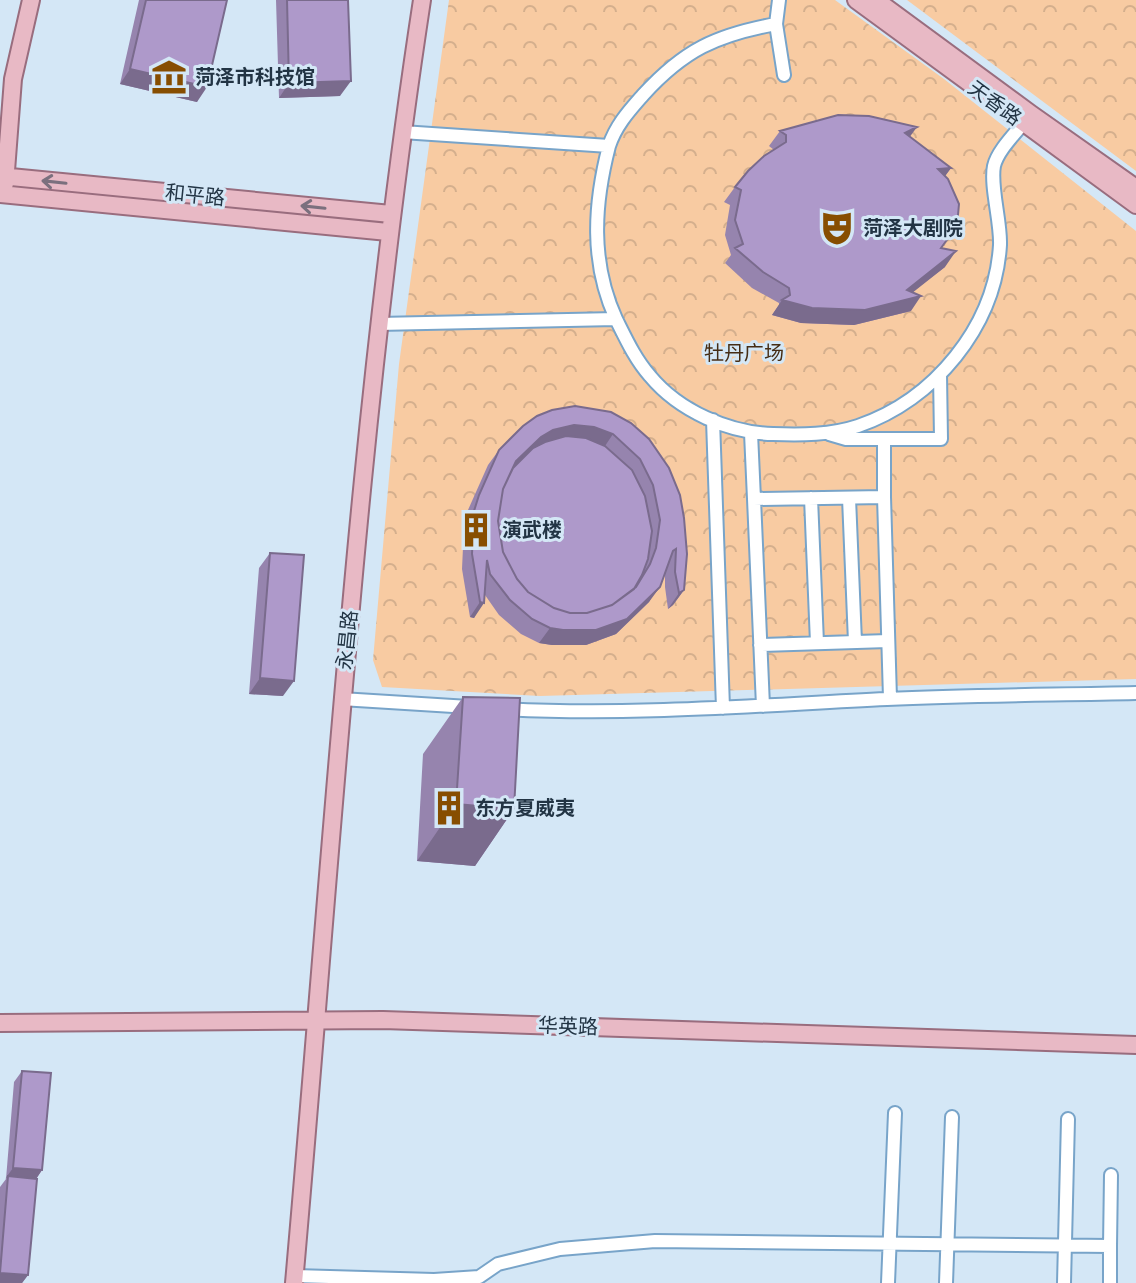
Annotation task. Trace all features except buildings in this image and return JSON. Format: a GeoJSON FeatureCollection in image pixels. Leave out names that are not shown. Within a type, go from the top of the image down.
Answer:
{"type":"FeatureCollection","features":[{"type":"Feature","properties":{"kind":"main road"},"geometry":{"type":"LineString","coordinates":[[2,185],[13,79],[31,0]]}},
{"type":"Feature","properties":{"kind":"main road","name":"永昌路"},"geometry":{"type":"LineString","coordinates":[[294,1279],[341,699],[378,324],[389,223],[422,0]]}},
{"type":"Feature","properties":{"kind":"main road","name":"天香路"},"geometry":{"type":"LineString","coordinates":[[856,0],[1027,119],[1136,188]]}},
{"type":"Feature","properties":{"kind":"main road","name":"天香路"},"geometry":{"type":"LineString","coordinates":[[876,0],[1136,205]]}},
{"type":"Feature","properties":{"kind":"main road","name":"和平路"},"geometry":{"type":"LineString","coordinates":[[2,185],[389,223]]}},
{"type":"Feature","properties":{"kind":"main road","name":"华英路"},"geometry":{"type":"LineString","coordinates":[[0,1023],[399,1020],[1136,1045]]}},
{"type":"Feature","properties":{"kind":"street"},"geometry":{"type":"LineString","coordinates":[[779,0],[776,24],[784,75]]}},
{"type":"Feature","properties":{"kind":"street"},"geometry":{"type":"LineString","coordinates":[[776,24],[729,35],[696,49],[667,68],[629,110],[614,132],[598,195],[596,239],[602,278],[616,319],[633,354],[651,378],[672,397],[728,428],[751,433],[824,433],[855,427],[917,396],[940,374],[967,341],[981,317],[995,274],[1000,245],[995,163],[1027,119]]}},
{"type":"Feature","properties":{"kind":"street"},"geometry":{"type":"LineString","coordinates":[[402,132],[609,146]]}},
{"type":"Feature","properties":{"kind":"street"},"geometry":{"type":"LineString","coordinates":[[378,324],[616,319]]}},
{"type":"Feature","properties":{"kind":"street"},"geometry":{"type":"LineString","coordinates":[[824,433],[846,439],[941,439],[940,374]]}},
{"type":"Feature","properties":{"kind":"street"},"geometry":{"type":"LineString","coordinates":[[713,420],[723,708]]}},
{"type":"Feature","properties":{"kind":"street"},"geometry":{"type":"LineString","coordinates":[[751,433],[763,706]]}},
{"type":"Feature","properties":{"kind":"street"},"geometry":{"type":"LineString","coordinates":[[884,439],[890,698]]}},
{"type":"Feature","properties":{"kind":"street"},"geometry":{"type":"LineString","coordinates":[[754,499],[884,497]]}},
{"type":"Feature","properties":{"kind":"street"},"geometry":{"type":"LineString","coordinates":[[811,498],[817,643]]}},
{"type":"Feature","properties":{"kind":"street"},"geometry":{"type":"LineString","coordinates":[[849,498],[855,642]]}},
{"type":"Feature","properties":{"kind":"street"},"geometry":{"type":"LineString","coordinates":[[760,645],[888,641]]}},
{"type":"Feature","properties":{"kind":"street"},"geometry":{"type":"LineString","coordinates":[[494,708],[585,713],[672,712],[890,698],[1136,693]]}},
{"type":"Feature","properties":{"kind":"street"},"geometry":{"type":"LineString","coordinates":[[341,699],[479,707]]}},
{"type":"Feature","properties":{"kind":"street"},"geometry":{"type":"LineString","coordinates":[[888,1283],[895,1113]]}},
{"type":"Feature","properties":{"kind":"street"},"geometry":{"type":"LineString","coordinates":[[946,1283],[952,1117]]}},
{"type":"Feature","properties":{"kind":"street"},"geometry":{"type":"LineString","coordinates":[[1064,1283],[1068,1119]]}},
{"type":"Feature","properties":{"kind":"street"},"geometry":{"type":"LineString","coordinates":[[1110,1283],[1111,1175]]}},
{"type":"Feature","properties":{"kind":"street"},"geometry":{"type":"LineString","coordinates":[[294,1279],[479,1280],[498,1264],[560,1249],[639,1243],[1110,1246]]}},
{"type":"Feature","properties":{"kind":"green space","name":"牡丹广场"},"geometry":{"type":"Polygon","coordinates":[[[449,0],[835,0],[944,79],[1136,231],[1136,679],[540,696],[382,687],[373,660],[399,364],[449,0]]]}},
{"type":"Feature","properties":{"kind":"green space"},"geometry":{"type":"Polygon","coordinates":[[[907,0],[1136,0],[1136,171],[907,0]]]}},
{"type":"Feature","properties":{"kind":"place","name":"菏泽市科技馆"},"geometry":{"type":"Point","coordinates":[169,77]}},
{"type":"Feature","properties":{"kind":"place","name":"菏泽大剧院"},"geometry":{"type":"Point","coordinates":[837,228]}},
{"type":"Feature","properties":{"kind":"place","name":"演武楼"},"geometry":{"type":"Point","coordinates":[476,530]}},
{"type":"Feature","properties":{"kind":"place","name":"东方夏威夷"},"geometry":{"type":"Point","coordinates":[449,808]}}]}
